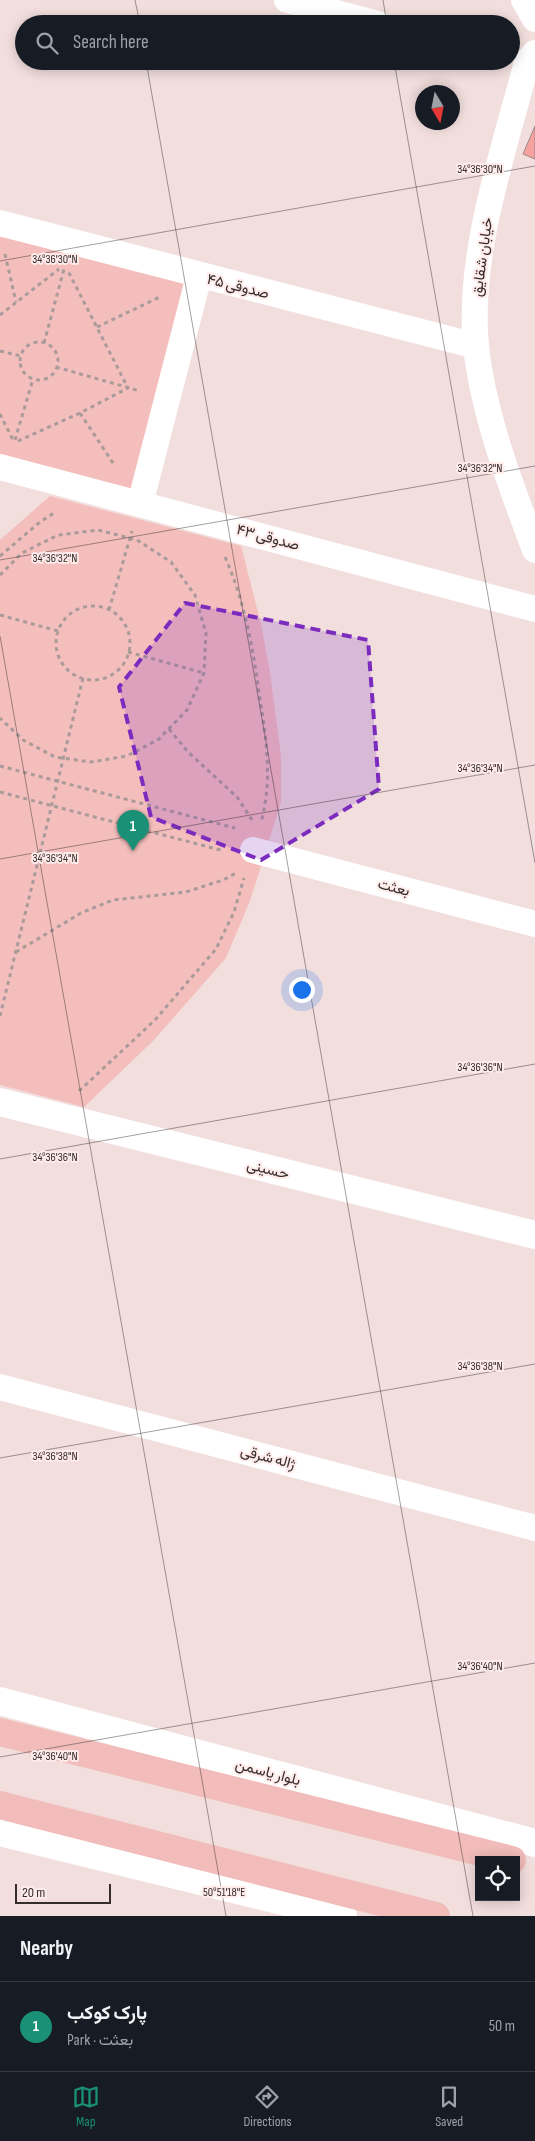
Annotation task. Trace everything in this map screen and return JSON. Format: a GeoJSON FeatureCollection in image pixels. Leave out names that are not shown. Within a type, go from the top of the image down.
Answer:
{"type":"FeatureCollection","features":[{"type":"Feature","properties":{"kind":"main road"},"geometry":{"type":"LineString","coordinates":[[0,1732],[496,1856]]}},
{"type":"Feature","properties":{"kind":"main road"},"geometry":{"type":"LineString","coordinates":[[0,1805],[436,1916]]}},
{"type":"Feature","properties":{"kind":"main road"},"geometry":{"type":"LineString","coordinates":[[520,1862],[535,1866]]}},
{"type":"Feature","properties":{"kind":"street"},"geometry":{"type":"LineString","coordinates":[[287,0],[344,15]]}},
{"type":"Feature","properties":{"kind":"street"},"geometry":{"type":"LineString","coordinates":[[524,0],[535,19]]}},
{"type":"Feature","properties":{"kind":"street","name":"خیابان شقایق"},"geometry":{"type":"LineString","coordinates":[[524,58],[483,238],[475,290],[476,346],[486,397],[501,455],[535,550]]}},
{"type":"Feature","properties":{"kind":"street","name":"صدوقی ۴۵"},"geometry":{"type":"LineString","coordinates":[[0,223],[199,276],[476,346]]}},
{"type":"Feature","properties":{"kind":"street"},"geometry":{"type":"LineString","coordinates":[[140,504],[199,276]]}},
{"type":"Feature","properties":{"kind":"street","name":"صدوقی ۴۳"},"geometry":{"type":"LineString","coordinates":[[0,467],[535,609]]}},
{"type":"Feature","properties":{"kind":"street","name":"بعثت"},"geometry":{"type":"LineString","coordinates":[[252,847],[535,924]]}},
{"type":"Feature","properties":{"kind":"street","name":"حسینی"},"geometry":{"type":"LineString","coordinates":[[0,1102],[535,1235]]}},
{"type":"Feature","properties":{"kind":"street","name":"ژاله شرقی"},"geometry":{"type":"LineString","coordinates":[[0,1387],[535,1528]]}},
{"type":"Feature","properties":{"kind":"street","name":"بلوار یاسمن"},"geometry":{"type":"LineString","coordinates":[[0,1701],[535,1843]]}},
{"type":"Feature","properties":{"kind":"street"},"geometry":{"type":"LineString","coordinates":[[0,1832],[343,1916]]}},
{"type":"Feature","properties":{"kind":"path"},"geometry":{"type":"LineString","coordinates":[[4,250],[16,302]]}},
{"type":"Feature","properties":{"kind":"path"},"geometry":{"type":"LineString","coordinates":[[0,314],[65,265]]}},
{"type":"Feature","properties":{"kind":"path"},"geometry":{"type":"LineString","coordinates":[[65,265],[128,388]]}},
{"type":"Feature","properties":{"kind":"path"},"geometry":{"type":"LineString","coordinates":[[44,343],[65,265]]}},
{"type":"Feature","properties":{"kind":"path"},"geometry":{"type":"LineString","coordinates":[[97,327],[199,276]]}},
{"type":"Feature","properties":{"kind":"path"},"geometry":{"type":"LineString","coordinates":[[44,343],[54,350],[58,361],[50,377],[33,379],[22,370],[21,356],[27,347],[32,344],[44,343]]}},
{"type":"Feature","properties":{"kind":"path"},"geometry":{"type":"LineString","coordinates":[[0,351],[21,356]]}},
{"type":"Feature","properties":{"kind":"path"},"geometry":{"type":"LineString","coordinates":[[56,367],[167,400]]}},
{"type":"Feature","properties":{"kind":"path"},"geometry":{"type":"LineString","coordinates":[[14,443],[33,379]]}},
{"type":"Feature","properties":{"kind":"path"},"geometry":{"type":"LineString","coordinates":[[14,443],[80,413],[128,388]]}},
{"type":"Feature","properties":{"kind":"path"},"geometry":{"type":"LineString","coordinates":[[80,413],[140,504],[109,610]]}},
{"type":"Feature","properties":{"kind":"path"},"geometry":{"type":"LineString","coordinates":[[0,414],[14,443]]}},
{"type":"Feature","properties":{"kind":"path"},"geometry":{"type":"LineString","coordinates":[[0,556],[40,522],[57,511]]}},
{"type":"Feature","properties":{"kind":"path"},"geometry":{"type":"LineString","coordinates":[[123,528],[141,533]]}},
{"type":"Feature","properties":{"kind":"path"},"geometry":{"type":"LineString","coordinates":[[0,575],[22,553],[58,535],[98,530],[137,540],[171,562],[195,595],[206,633],[204,673],[187,710],[160,739],[127,756],[91,762],[55,757],[23,740],[0,718]]}},
{"type":"Feature","properties":{"kind":"path"},"geometry":{"type":"LineString","coordinates":[[77,1092],[88,1084],[155,1020],[216,949],[234,912],[265,807],[268,760],[252,640],[231,570],[224,555]]}},
{"type":"Feature","properties":{"kind":"path"},"geometry":{"type":"LineString","coordinates":[[89,606],[109,610],[124,623],[130,642],[124,663],[106,677],[95,680],[83,678],[72,673],[58,655],[56,643],[58,631],[62,622],[79,609],[89,606]]}},
{"type":"Feature","properties":{"kind":"path"},"geometry":{"type":"LineString","coordinates":[[0,614],[58,631]]}},
{"type":"Feature","properties":{"kind":"path"},"geometry":{"type":"LineString","coordinates":[[128,652],[204,673]]}},
{"type":"Feature","properties":{"kind":"path"},"geometry":{"type":"LineString","coordinates":[[0,1016],[83,678]]}},
{"type":"Feature","properties":{"kind":"path"},"geometry":{"type":"LineString","coordinates":[[16,952],[81,913],[113,900],[186,892],[223,880],[242,870],[252,847],[256,825],[237,797],[188,752],[169,729]]}},
{"type":"Feature","properties":{"kind":"path"},"geometry":{"type":"LineString","coordinates":[[0,766],[59,781],[252,847]]}},
{"type":"Feature","properties":{"kind":"path"},"geometry":{"type":"LineString","coordinates":[[0,792],[53,806],[252,847]]}},
{"type":"Feature","properties":{"kind":"highlighted area"},"geometry":{"type":"Polygon","coordinates":[[[185,603],[368,640],[379,789],[261,860],[151,817],[119,687],[185,603]]]}},
{"type":"Feature","properties":{"kind":"shaded area"},"geometry":{"type":"Polygon","coordinates":[[[0,229],[193,280],[136,498],[0,462],[0,229]]]}},
{"type":"Feature","properties":{"kind":"shaded area"},"geometry":{"type":"Polygon","coordinates":[[[50,496],[241,546],[261,624],[270,673],[281,756],[281,802],[250,901],[226,958],[153,1041],[84,1107],[0,1085],[0,540],[50,496]]]}},
{"type":"Feature","properties":{"kind":"building"},"geometry":{"type":"Polygon","coordinates":[[[535,126],[535,159],[523,154],[535,126]]]}},
{"type":"Feature","properties":{"kind":"place","name":"پارک کوکب"},"geometry":{"type":"Point","coordinates":[133,851]}}]}
